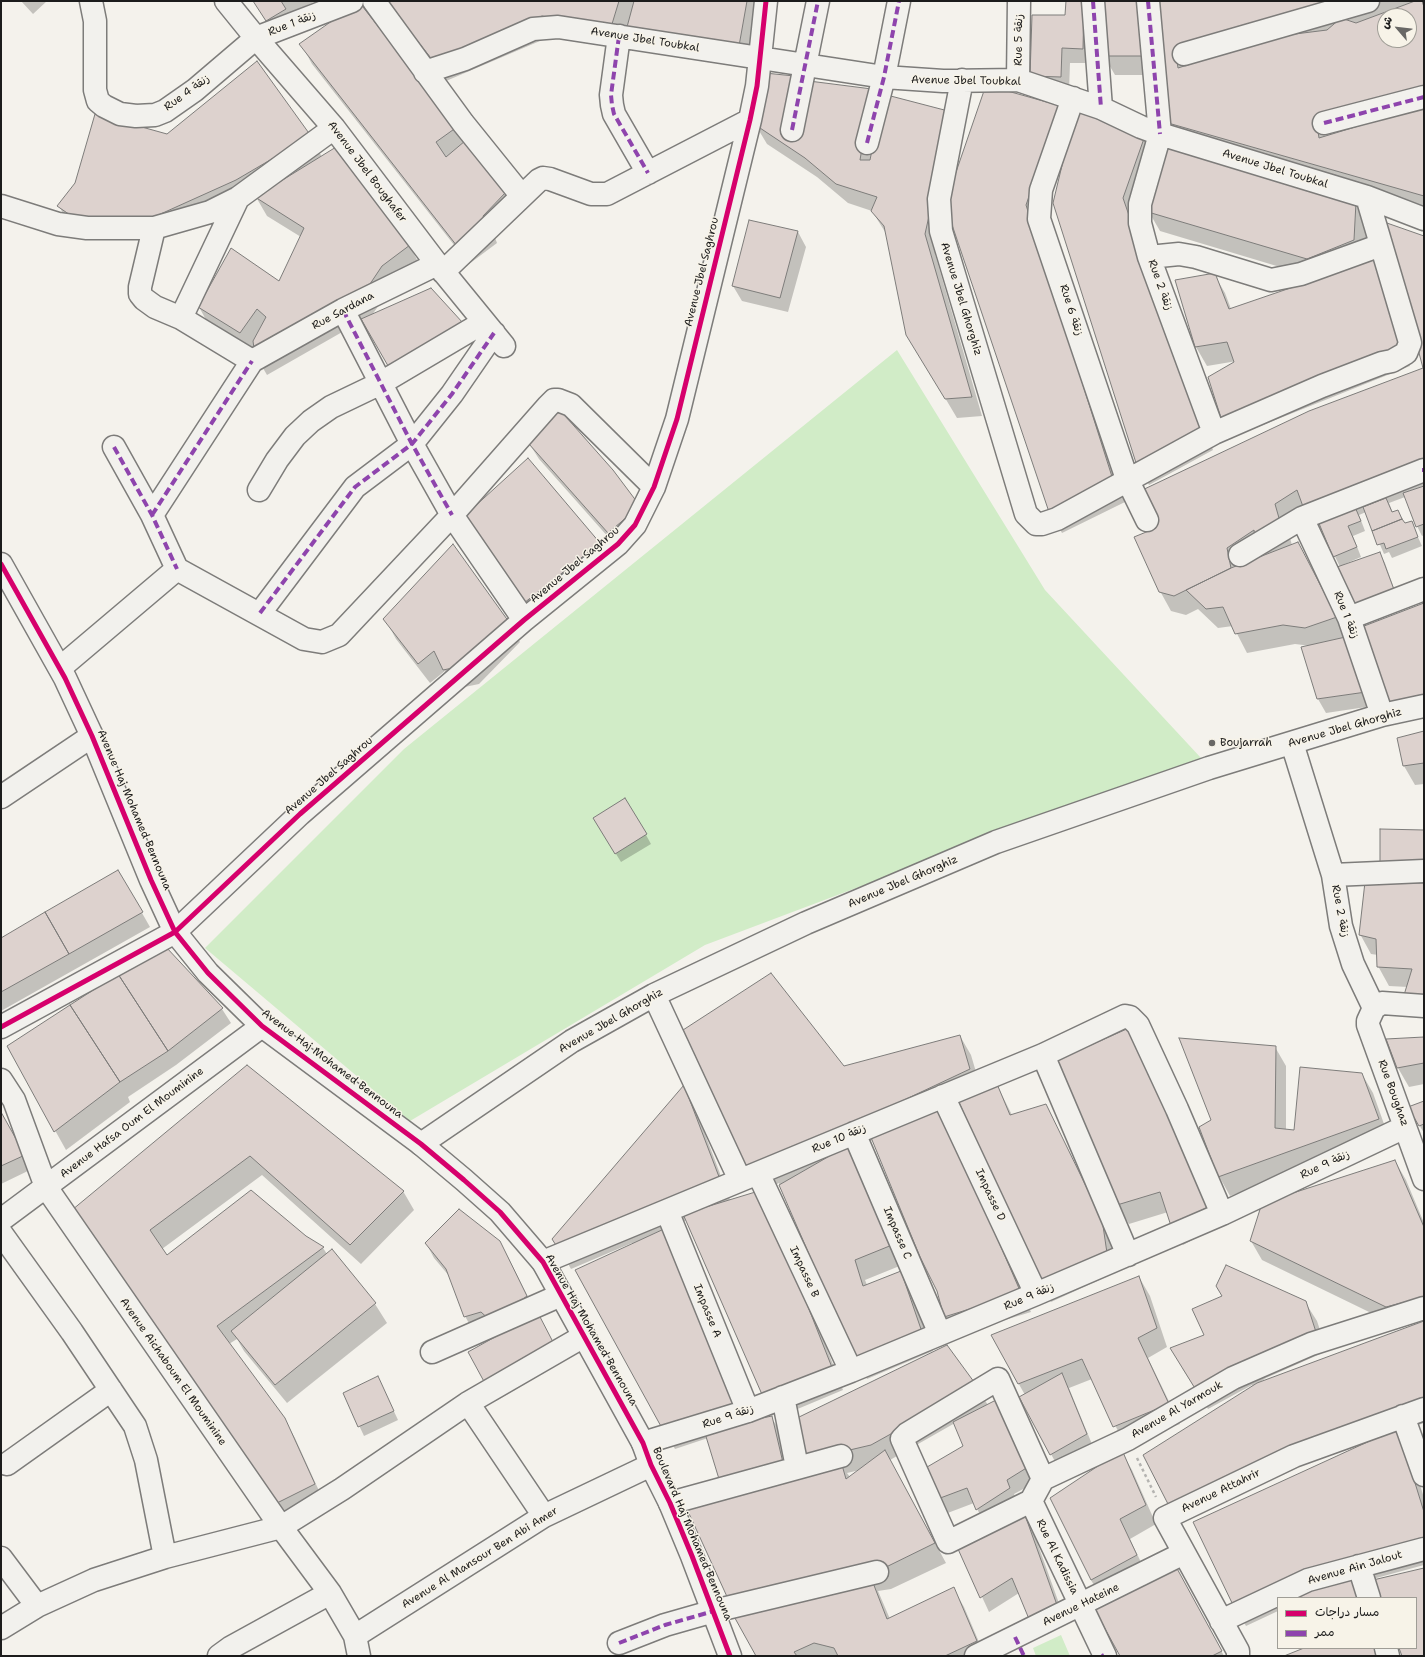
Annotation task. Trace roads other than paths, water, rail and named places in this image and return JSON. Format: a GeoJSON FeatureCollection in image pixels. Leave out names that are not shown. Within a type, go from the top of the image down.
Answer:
{"type":"FeatureCollection","features":[{"type":"Feature","properties":{"kind":"street","name":"Rue 4 زنقة"},"geometry":{"type":"LineString","coordinates":[[91,1],[95,21],[95,90],[100,103],[120,114],[136,116],[155,115],[165,111],[195,90],[256,38]]}},
{"type":"Feature","properties":{"kind":"street","name":"Avenue Jbel Boughafer"},"geometry":{"type":"LineString","coordinates":[[226,1],[334,128],[440,268],[494,334]]}},
{"type":"Feature","properties":{"kind":"street","name":"Rue 1 زنقة"},"geometry":{"type":"LineString","coordinates":[[256,38],[352,1]]}},
{"type":"Feature","properties":{"kind":"street"},"geometry":{"type":"LineString","coordinates":[[374,1],[463,123],[521,195]]}},
{"type":"Feature","properties":{"kind":"street","name":"Avenue Jbel Saghrou"},"geometry":{"type":"LineString","coordinates":[[1,1027],[175,932],[300,814],[524,620],[618,544],[640,518],[654,487],[677,419],[750,120],[760,59],[766,1]]}},
{"type":"Feature","properties":{"kind":"street"},"geometry":{"type":"LineString","coordinates":[[792,130],[818,1]]}},
{"type":"Feature","properties":{"kind":"street"},"geometry":{"type":"LineString","coordinates":[[868,143],[884,77],[899,1]]}},
{"type":"Feature","properties":{"kind":"street","name":"Rue 5 زنقة"},"geometry":{"type":"LineString","coordinates":[[1018,80],[1019,1]]}},
{"type":"Feature","properties":{"kind":"street"},"geometry":{"type":"LineString","coordinates":[[1093,1],[1101,108]]}},
{"type":"Feature","properties":{"kind":"street"},"geometry":{"type":"LineString","coordinates":[[1148,1],[1152,62],[1160,134]]}},
{"type":"Feature","properties":{"kind":"street"},"geometry":{"type":"LineString","coordinates":[[1184,54],[1368,1]]}},
{"type":"Feature","properties":{"kind":"street","name":"Avenue Jbel Toubkal"},"geometry":{"type":"LineString","coordinates":[[425,72],[465,59],[533,29],[558,27],[884,77],[924,81],[1018,80],[1101,108],[1141,127],[1160,134],[1367,197],[1424,219]]}},
{"type":"Feature","properties":{"kind":"street"},"geometry":{"type":"LineString","coordinates":[[619,36],[611,95],[612,105],[614,114],[648,173],[750,120]]}},
{"type":"Feature","properties":{"kind":"street","name":"Avenue Jbel Ghorghiz"},"geometry":{"type":"LineString","coordinates":[[962,80],[939,199],[941,231],[1026,514],[1033,522],[1039,524],[1057,519],[1128,479]]}},
{"type":"Feature","properties":{"kind":"street"},"geometry":{"type":"LineString","coordinates":[[1324,123],[1424,97]]}},
{"type":"Feature","properties":{"kind":"street","name":"Rue 6 زنقة"},"geometry":{"type":"LineString","coordinates":[[1073,98],[1041,190],[1039,219],[1128,479],[1147,520]]}},
{"type":"Feature","properties":{"kind":"street"},"geometry":{"type":"LineString","coordinates":[[1,206],[58,224],[87,228],[154,228],[210,212],[238,198],[334,128]]}},
{"type":"Feature","properties":{"kind":"street","name":"Rue 2 زنقة"},"geometry":{"type":"LineString","coordinates":[[1160,134],[1140,204],[1140,223],[1149,257],[1214,433]]}},
{"type":"Feature","properties":{"kind":"street","name":"Rue Sardana"},"geometry":{"type":"LineString","coordinates":[[252,361],[344,310],[440,268],[521,195],[543,178],[591,194],[607,194],[648,173]]}},
{"type":"Feature","properties":{"kind":"street"},"geometry":{"type":"LineString","coordinates":[[1128,479],[1214,433],[1322,386],[1382,363],[1392,361],[1406,353],[1410,343],[1367,197]]}},
{"type":"Feature","properties":{"kind":"street"},"geometry":{"type":"LineString","coordinates":[[181,318],[238,198]]}},
{"type":"Feature","properties":{"kind":"street"},"geometry":{"type":"LineString","coordinates":[[152,515],[252,361],[181,318],[155,307],[140,294],[140,287],[154,228]]}},
{"type":"Feature","properties":{"kind":"street"},"geometry":{"type":"LineString","coordinates":[[1149,257],[1171,254],[1196,257],[1271,280],[1302,274],[1381,245]]}},
{"type":"Feature","properties":{"kind":"street"},"geometry":{"type":"LineString","coordinates":[[344,310],[412,444],[452,514],[524,620]]}},
{"type":"Feature","properties":{"kind":"street"},"geometry":{"type":"LineString","coordinates":[[258,490],[277,460],[302,428],[331,407],[381,383],[494,334]]}},
{"type":"Feature","properties":{"kind":"street"},"geometry":{"type":"LineString","coordinates":[[260,614],[355,487],[412,444],[452,394],[494,334]]}},
{"type":"Feature","properties":{"kind":"street"},"geometry":{"type":"LineString","coordinates":[[114,447],[152,515],[177,569],[304,639],[322,642],[339,635],[452,514],[554,400],[563,401],[572,405],[654,487]]}},
{"type":"Feature","properties":{"kind":"street"},"geometry":{"type":"LineString","coordinates":[[1240,555],[1302,518],[1423,470]]}},
{"type":"Feature","properties":{"kind":"street","name":"Rue 1 زنقة"},"geometry":{"type":"LineString","coordinates":[[1302,518],[1349,618],[1382,715]]}},
{"type":"Feature","properties":{"kind":"street","name":"Avenue Haj Mohamed Bennouna"},"geometry":{"type":"LineString","coordinates":[[2,568],[60,668],[92,736],[151,880],[175,932],[208,973],[262,1026],[421,1144],[500,1212],[543,1262],[643,1443]]}},
{"type":"Feature","properties":{"kind":"street"},"geometry":{"type":"LineString","coordinates":[[60,668],[177,569]]}},
{"type":"Feature","properties":{"kind":"street"},"geometry":{"type":"LineString","coordinates":[[1349,618],[1424,589]]}},
{"type":"Feature","properties":{"kind":"street","name":"Avenue Jbel Ghorghiz"},"geometry":{"type":"LineString","coordinates":[[421,1144],[572,1041],[654,995],[806,923],[996,842],[1209,768],[1382,715],[1424,706]]}},
{"type":"Feature","properties":{"kind":"street"},"geometry":{"type":"LineString","coordinates":[[1,797],[92,736]]}},
{"type":"Feature","properties":{"kind":"street"},"geometry":{"type":"LineString","coordinates":[[1292,743],[1333,876]]}},
{"type":"Feature","properties":{"kind":"street","name":"Rue 2 زنقة"},"geometry":{"type":"LineString","coordinates":[[1374,1008],[1353,964],[1341,926],[1333,876],[1424,871]]}},
{"type":"Feature","properties":{"kind":"street","name":"Impasse B"},"geometry":{"type":"LineString","coordinates":[[654,995],[851,1371]]}},
{"type":"Feature","properties":{"kind":"street"},"geometry":{"type":"LineString","coordinates":[[1374,1008],[1385,1003],[1424,1006]]}},
{"type":"Feature","properties":{"kind":"street","name":"Rue Boughaz"},"geometry":{"type":"LineString","coordinates":[[1374,1008],[1369,1016],[1368,1025],[1424,1179]]}},
{"type":"Feature","properties":{"kind":"street","name":"Rue 10 زنقة"},"geometry":{"type":"LineString","coordinates":[[543,1262],[1043,1055],[1120,1017],[1128,1016],[1138,1025],[1177,1109],[1222,1214]]}},
{"type":"Feature","properties":{"kind":"street","name":"Avenue Hafsa Oum El Mouminine"},"geometry":{"type":"LineString","coordinates":[[1,1220],[262,1026]]}},
{"type":"Feature","properties":{"kind":"street"},"geometry":{"type":"LineString","coordinates":[[1043,1055],[1128,1255]]}},
{"type":"Feature","properties":{"kind":"street","name":"Avenue Aichaboum El Mouminine"},"geometry":{"type":"LineString","coordinates":[[1,1080],[14,1100],[46,1188],[281,1527],[330,1593],[357,1646]]}},
{"type":"Feature","properties":{"kind":"street","name":"Impasse D"},"geometry":{"type":"LineString","coordinates":[[943,1096],[1036,1294]]}},
{"type":"Feature","properties":{"kind":"street","name":"Rue 9 زنقة"},"geometry":{"type":"LineString","coordinates":[[643,1443],[748,1411],[851,1371],[1222,1214],[1405,1127]]}},
{"type":"Feature","properties":{"kind":"street","name":"Impasse C"},"geometry":{"type":"LineString","coordinates":[[854,1133],[940,1334]]}},
{"type":"Feature","properties":{"kind":"street","name":"Impasse A"},"geometry":{"type":"LineString","coordinates":[[667,1210],[748,1411]]}},
{"type":"Feature","properties":{"kind":"street"},"geometry":{"type":"LineString","coordinates":[[1,1232],[135,1426],[146,1460],[166,1556]]}},
{"type":"Feature","properties":{"kind":"street"},"geometry":{"type":"LineString","coordinates":[[432,1352],[561,1296]]}},
{"type":"Feature","properties":{"kind":"street","name":"Avenue Al Yarmouk"},"geometry":{"type":"LineString","coordinates":[[1043,1479],[1128,1439],[1233,1378],[1311,1344],[1424,1308]]}},
{"type":"Feature","properties":{"kind":"street"},"geometry":{"type":"LineString","coordinates":[[1,1628],[37,1606],[94,1580],[166,1556],[281,1527],[342,1489],[468,1403],[584,1336]]}},
{"type":"Feature","properties":{"kind":"street"},"geometry":{"type":"LineString","coordinates":[[998,1379],[1043,1479],[1031,1501],[948,1542],[902,1439],[907,1434],[998,1379]]}},
{"type":"Feature","properties":{"kind":"street"},"geometry":{"type":"LineString","coordinates":[[6,1464],[110,1390]]}},
{"type":"Feature","properties":{"kind":"street"},"geometry":{"type":"LineString","coordinates":[[783,1397],[797,1467]]}},
{"type":"Feature","properties":{"kind":"street"},"geometry":{"type":"LineString","coordinates":[[468,1403],[544,1516]]}},
{"type":"Feature","properties":{"kind":"street","name":"Avenue Attahrir"},"geometry":{"type":"LineString","coordinates":[[1184,1553],[1165,1518],[1294,1456],[1424,1409]]}},
{"type":"Feature","properties":{"kind":"street"},"geometry":{"type":"LineString","coordinates":[[1403,1416],[1424,1475]]}},
{"type":"Feature","properties":{"kind":"street","name":"Boulevard Haj Mohamed Bennouna"},"geometry":{"type":"LineString","coordinates":[[643,1443],[651,1465],[670,1503],[714,1611],[730,1656]]}},
{"type":"Feature","properties":{"kind":"street"},"geometry":{"type":"LineString","coordinates":[[670,1503],[841,1456]]}},
{"type":"Feature","properties":{"kind":"street","name":"Avenue Al Mansour Ben Abi Amer"},"geometry":{"type":"LineString","coordinates":[[357,1646],[544,1516],[651,1465]]}},
{"type":"Feature","properties":{"kind":"street","name":"Rue Al Kadissia"},"geometry":{"type":"LineString","coordinates":[[1031,1501],[1105,1656]]}},
{"type":"Feature","properties":{"kind":"street","name":"Avenue Ain Jalout"},"geometry":{"type":"LineString","coordinates":[[1221,1621],[1308,1580],[1424,1548]]}},
{"type":"Feature","properties":{"kind":"street"},"geometry":{"type":"LineString","coordinates":[[1184,1553],[1238,1651],[1238,1656]]}},
{"type":"Feature","properties":{"kind":"street","name":"Avenue Hateine"},"geometry":{"type":"LineString","coordinates":[[976,1656],[1081,1606],[1184,1553]]}},
{"type":"Feature","properties":{"kind":"street"},"geometry":{"type":"LineString","coordinates":[[1,1558],[37,1606]]}},
{"type":"Feature","properties":{"kind":"street"},"geometry":{"type":"LineString","coordinates":[[1359,1566],[1370,1597]]}},
{"type":"Feature","properties":{"kind":"street"},"geometry":{"type":"LineString","coordinates":[[619,1643],[665,1625],[714,1611],[876,1572]]}},
{"type":"Feature","properties":{"kind":"street"},"geometry":{"type":"LineString","coordinates":[[219,1656],[242,1649],[330,1593]]}},
{"type":"Feature","properties":{"kind":"place","name":"Boujarrah"},"geometry":{"type":"Point","coordinates":[1212,743]}}]}
